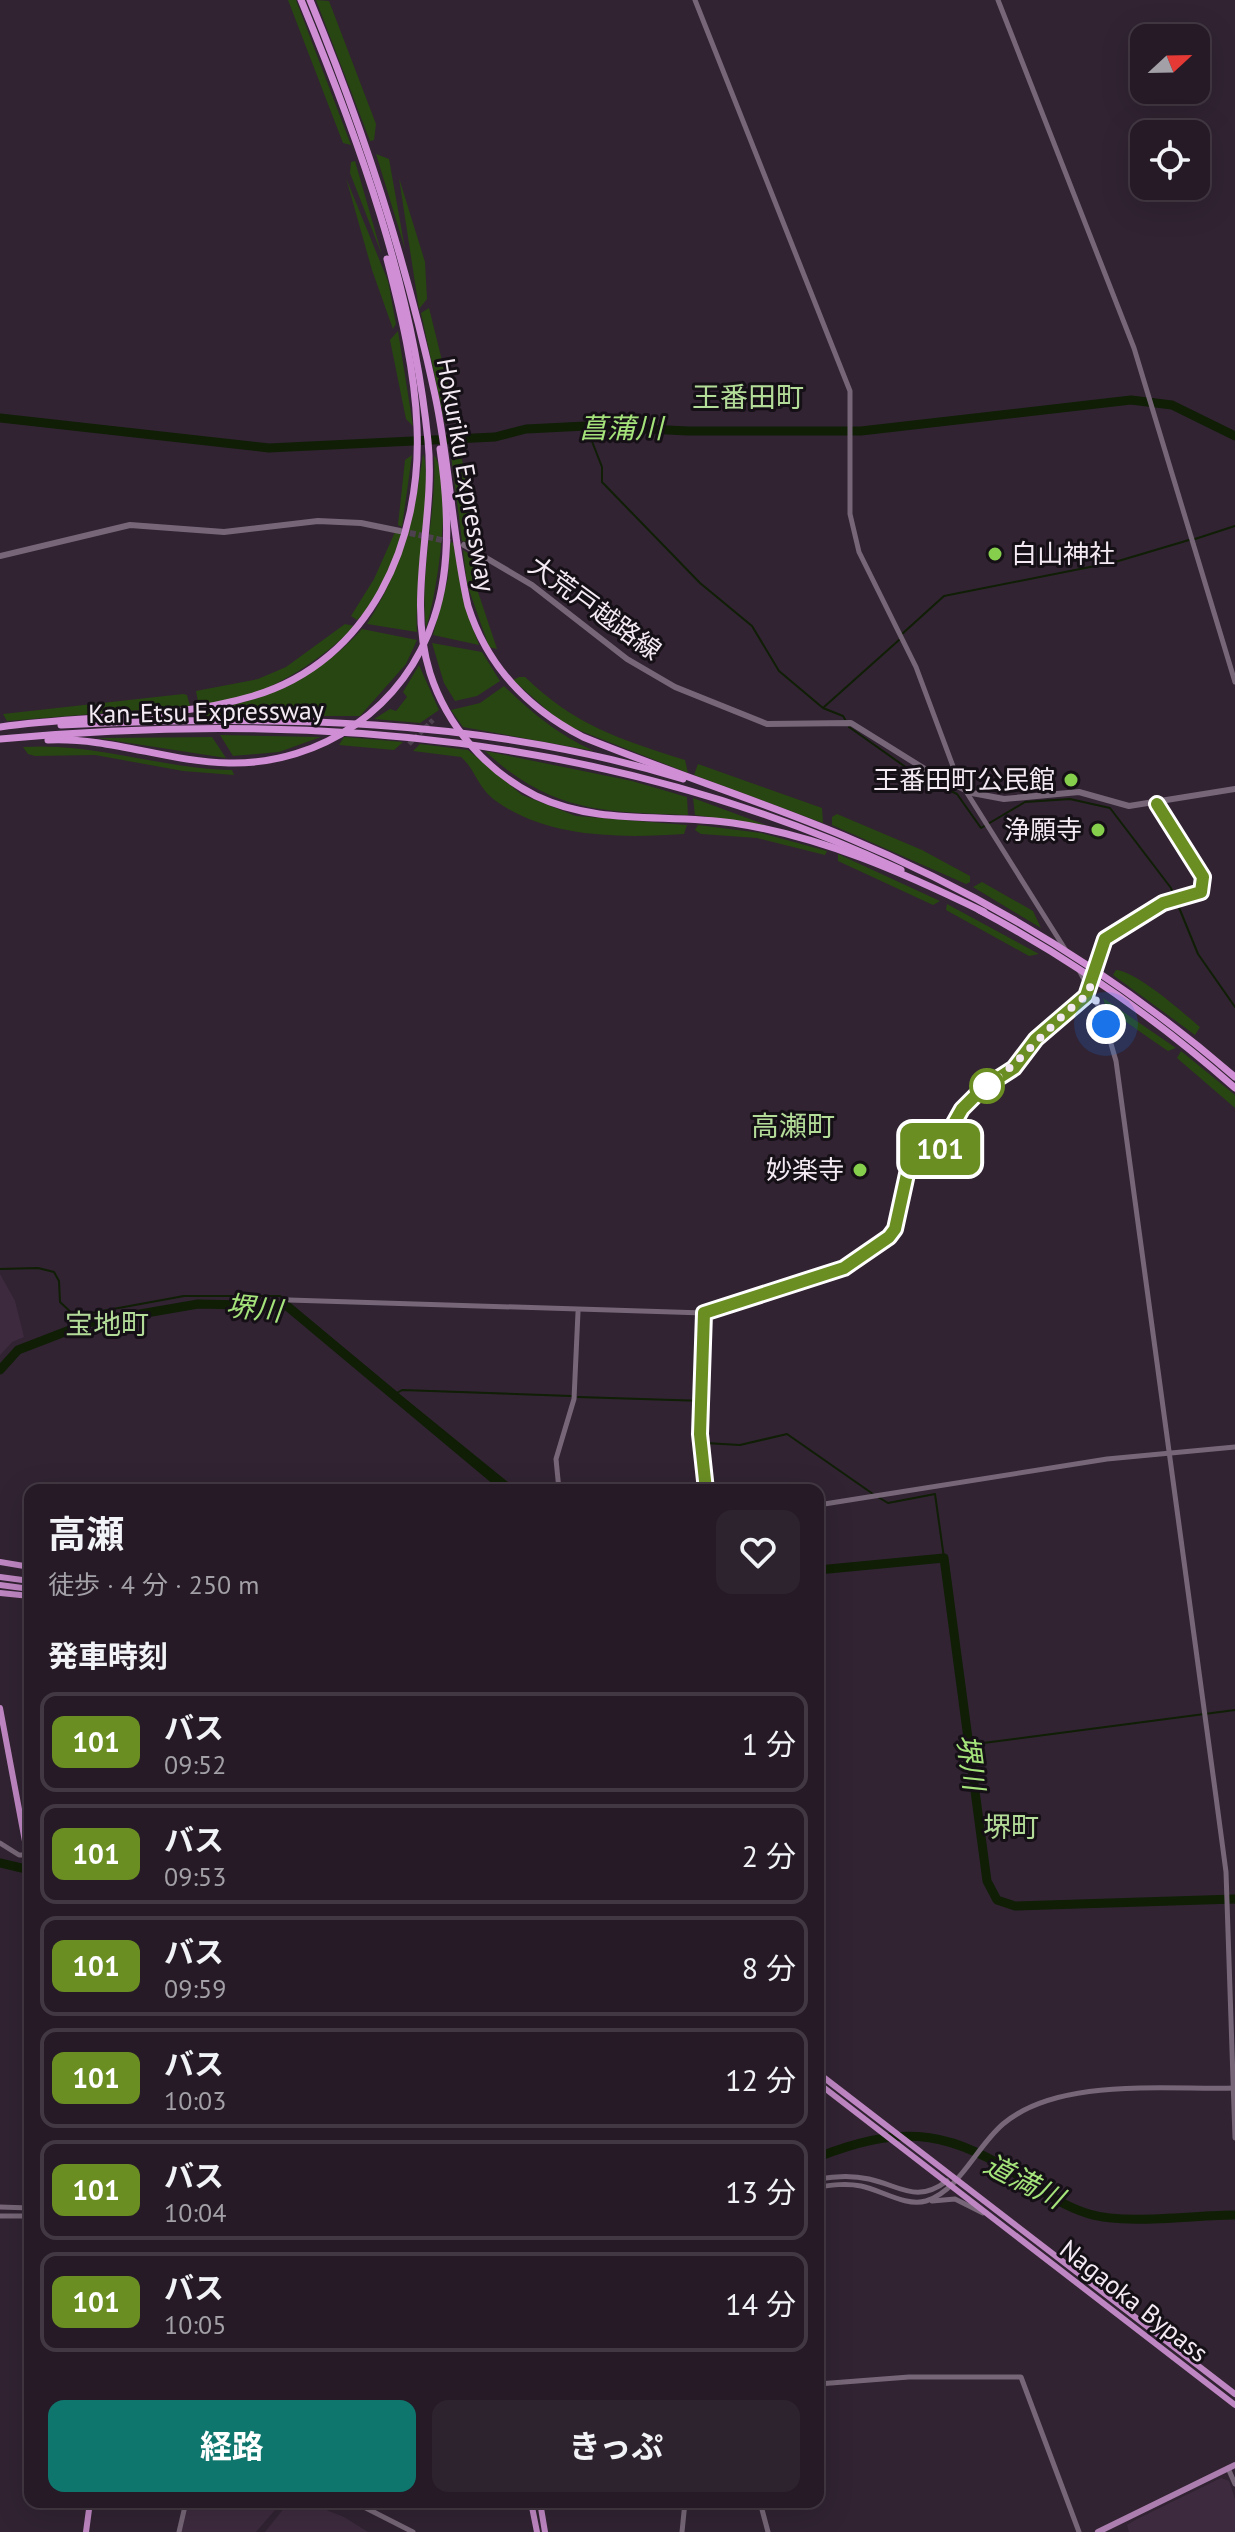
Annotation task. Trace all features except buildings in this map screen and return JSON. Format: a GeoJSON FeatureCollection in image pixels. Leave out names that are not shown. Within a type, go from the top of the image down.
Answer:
{"type":"FeatureCollection","features":[{"type":"Feature","properties":{"kind":"highway","name":"Hokuriku Expressway"},"geometry":{"type":"LineString","coordinates":[[306,2],[358,138],[417,328],[438,422],[468,606],[486,649],[518,691],[548,717],[583,737],[761,804],[909,865],[1038,938],[1170,1023],[1235,1077]]}},
{"type":"Feature","properties":{"kind":"highway"},"geometry":{"type":"LineString","coordinates":[[19,726],[218,704],[271,690],[318,665],[357,629],[387,583],[408,523],[422,424],[366,167]]}},
{"type":"Feature","properties":{"kind":"highway","name":"Hokuriku Expressway"},"geometry":{"type":"LineString","coordinates":[[422,424],[429,456],[429,513],[419,605],[425,656],[439,696],[466,739],[496,770],[537,796],[588,813],[722,822],[819,842],[984,912]]}},
{"type":"Feature","properties":{"kind":"highway"},"geometry":{"type":"LineString","coordinates":[[26,739],[101,742],[212,762],[248,762],[310,750],[355,726],[407,672],[435,618],[445,560],[443,455]]}},
{"type":"Feature","properties":{"kind":"highway","name":"Kan-Etsu Expressway"},"geometry":{"type":"LineString","coordinates":[[1,736],[19,726],[181,720],[322,720],[385,725],[412,731]]}},
{"type":"Feature","properties":{"kind":"highway","name":"Kan-Etsu Expressway"},"geometry":{"type":"LineString","coordinates":[[1,736],[26,739],[177,729],[412,731]]}},
{"type":"Feature","properties":{"kind":"highway","name":"Hokuriku Expressway"},"geometry":{"type":"LineString","coordinates":[[412,731],[598,757],[761,804]]}},
{"type":"Feature","properties":{"kind":"highway","name":"Hokuriku Expressway"},"geometry":{"type":"LineString","coordinates":[[412,731],[596,765],[709,795],[800,827],[881,861],[1038,938]]}},
{"type":"Feature","properties":{"kind":"highway","name":"Hokuriku Expressway"},"geometry":{"type":"LineString","coordinates":[[1107,984],[1235,1088]]}},
{"type":"Feature","properties":{"kind":"highway"},"geometry":{"type":"LineString","coordinates":[[0,1562],[24,1566]]}},
{"type":"Feature","properties":{"kind":"highway"},"geometry":{"type":"LineString","coordinates":[[1,1584],[24,1582]]}},
{"type":"Feature","properties":{"kind":"highway"},"geometry":{"type":"LineString","coordinates":[[1,1584],[24,1588]]}},
{"type":"Feature","properties":{"kind":"highway"},"geometry":{"type":"LineString","coordinates":[[1,1584],[24,1594]]}},
{"type":"Feature","properties":{"kind":"highway"},"geometry":{"type":"LineString","coordinates":[[0,1708],[24,1835]]}},
{"type":"Feature","properties":{"kind":"highway","name":"Nagaoka Bypass"},"geometry":{"type":"LineString","coordinates":[[824,2078],[1235,2394]]}},
{"type":"Feature","properties":{"kind":"highway","name":"Nagaoka Bypass"},"geometry":{"type":"LineString","coordinates":[[824,2088],[1235,2405]]}},
{"type":"Feature","properties":{"kind":"highway"},"geometry":{"type":"LineString","coordinates":[[86,2532],[89,2508]]}},
{"type":"Feature","properties":{"kind":"highway"},"geometry":{"type":"LineString","coordinates":[[532,2508],[537,2532]]}},
{"type":"Feature","properties":{"kind":"highway"},"geometry":{"type":"LineString","coordinates":[[541,2508],[545,2532]]}},
{"type":"Feature","properties":{"kind":"main road"},"geometry":{"type":"LineString","coordinates":[[0,556],[130,525],[224,532],[318,521],[361,523],[400,531]]}},
{"type":"Feature","properties":{"kind":"main road","name":"大荒戸越路線"},"geometry":{"type":"LineString","coordinates":[[464,545],[516,574],[618,654],[675,687],[767,724],[851,723],[936,776],[963,789],[997,798],[1072,792],[1123,806],[1157,804],[1235,789]]}},
{"type":"Feature","properties":{"kind":"main road"},"geometry":{"type":"LineString","coordinates":[[705,1484],[700,1434],[704,1313],[844,1268],[883,1242],[895,1229],[907,1174],[936,1153],[962,1109],[983,1088],[1014,1068],[1036,1039],[1086,996],[1099,949],[1110,934],[1163,903],[1196,895],[1204,888],[1203,877],[1157,804]]}},
{"type":"Feature","properties":{"kind":"main road"},"geometry":{"type":"LineString","coordinates":[[1098,2532],[1232,2467]]}},
{"type":"Feature","properties":{"kind":"street"},"geometry":{"type":"LineString","coordinates":[[695,0],[847,383],[851,424],[850,514],[855,540],[873,585],[916,667],[963,789],[1090,987],[1111,1037],[1226,1872],[1235,2138]]}},
{"type":"Feature","properties":{"kind":"street"},"geometry":{"type":"LineString","coordinates":[[998,0],[1134,348],[1235,682]]}},
{"type":"Feature","properties":{"kind":"street"},"geometry":{"type":"LineString","coordinates":[[289,1300],[578,1312],[704,1313]]}},
{"type":"Feature","properties":{"kind":"street"},"geometry":{"type":"LineString","coordinates":[[558,1484],[556,1459],[574,1399],[578,1312]]}},
{"type":"Feature","properties":{"kind":"street"},"geometry":{"type":"LineString","coordinates":[[824,1504],[1107,1459],[1235,1447]]}},
{"type":"Feature","properties":{"kind":"street"},"geometry":{"type":"LineString","coordinates":[[0,1843],[24,1858]]}},
{"type":"Feature","properties":{"kind":"street"},"geometry":{"type":"LineString","coordinates":[[921,2202],[952,2186],[955,2178],[985,2142],[1025,2109],[1068,2094],[1234,2088]]}},
{"type":"Feature","properties":{"kind":"street"},"geometry":{"type":"LineString","coordinates":[[824,2179],[868,2178],[915,2193],[932,2191],[955,2178]]}},
{"type":"Feature","properties":{"kind":"street"},"geometry":{"type":"LineString","coordinates":[[824,2187],[853,2185],[921,2202],[955,2199],[991,2216]]}},
{"type":"Feature","properties":{"kind":"street"},"geometry":{"type":"LineString","coordinates":[[0,2207],[24,2208]]}},
{"type":"Feature","properties":{"kind":"street"},"geometry":{"type":"LineString","coordinates":[[0,2216],[24,2216]]}},
{"type":"Feature","properties":{"kind":"street"},"geometry":{"type":"LineString","coordinates":[[824,2384],[909,2377],[1021,2377],[1079,2532]]}},
{"type":"Feature","properties":{"kind":"street"},"geometry":{"type":"LineString","coordinates":[[1232,2467],[1235,2484]]}},
{"type":"Feature","properties":{"kind":"street"},"geometry":{"type":"LineString","coordinates":[[179,2532],[185,2508]]}},
{"type":"Feature","properties":{"kind":"street"},"geometry":{"type":"LineString","coordinates":[[366,2508],[413,2532]]}},
{"type":"Feature","properties":{"kind":"street"},"geometry":{"type":"LineString","coordinates":[[682,2532],[684,2508]]}},
{"type":"Feature","properties":{"kind":"street"},"geometry":{"type":"LineString","coordinates":[[762,2508],[768,2532]]}},
{"type":"Feature","properties":{"kind":"shaded area"},"geometry":{"type":"Polygon","coordinates":[[[0,1274],[15,1301],[24,1337],[12,1342],[0,1355],[0,1274]]]}},
{"type":"Feature","properties":{"kind":"shaded area"},"geometry":{"type":"Polygon","coordinates":[[[1221,2478],[1229,2481],[1235,2499],[1235,2532],[1129,2532],[1127,2525],[1137,2519],[1221,2478]]]}},
{"type":"Feature","properties":{"kind":"shaded area"},"geometry":{"type":"Polygon","coordinates":[[[187,2508],[277,2508],[256,2532],[181,2532],[187,2508]]]}},
{"type":"Feature","properties":{"kind":"shaded area"},"geometry":{"type":"Polygon","coordinates":[[[284,2508],[321,2508],[368,2532],[265,2532],[284,2508]]]}},
{"type":"Feature","properties":{"kind":"green space"},"geometry":{"type":"Polygon","coordinates":[[[288,0],[296,0],[351,145],[343,143],[288,0]]]}},
{"type":"Feature","properties":{"kind":"green space"},"geometry":{"type":"Polygon","coordinates":[[[316,0],[329,1],[376,124],[374,140],[370,141],[316,0]]]}},
{"type":"Feature","properties":{"kind":"green space"},"geometry":{"type":"Polygon","coordinates":[[[376,154],[389,159],[405,249],[376,154]]]}},
{"type":"Feature","properties":{"kind":"green space"},"geometry":{"type":"Polygon","coordinates":[[[355,161],[382,255],[350,173],[351,162],[355,161]]]}},
{"type":"Feature","properties":{"kind":"green space"},"geometry":{"type":"Polygon","coordinates":[[[346,178],[388,281],[396,324],[393,329],[372,270],[346,178]]]}},
{"type":"Feature","properties":{"kind":"green space"},"geometry":{"type":"Polygon","coordinates":[[[399,178],[425,262],[427,299],[419,309],[399,178]]]}},
{"type":"Feature","properties":{"kind":"green space"},"geometry":{"type":"Polygon","coordinates":[[[429,308],[454,409],[452,423],[445,424],[421,313],[429,308]]]}},
{"type":"Feature","properties":{"kind":"green space"},"geometry":{"type":"Polygon","coordinates":[[[398,331],[413,426],[406,419],[390,340],[398,331]]]}},
{"type":"Feature","properties":{"kind":"green space"},"geometry":{"type":"Polygon","coordinates":[[[423,454],[426,484],[417,632],[367,624],[389,584],[405,542],[423,454]]]}},
{"type":"Feature","properties":{"kind":"green space"},"geometry":{"type":"Polygon","coordinates":[[[412,455],[402,527],[398,525],[405,460],[412,455]]]}},
{"type":"Feature","properties":{"kind":"green space"},"geometry":{"type":"Polygon","coordinates":[[[434,455],[443,489],[442,539],[426,628],[424,606],[434,455]]]}},
{"type":"Feature","properties":{"kind":"green space"},"geometry":{"type":"Polygon","coordinates":[[[451,455],[461,455],[463,464],[473,530],[470,543],[462,541],[451,455]]]}},
{"type":"Feature","properties":{"kind":"green space"},"geometry":{"type":"Polygon","coordinates":[[[395,532],[402,534],[390,568],[379,592],[357,620],[351,616],[374,579],[395,532]]]}},
{"type":"Feature","properties":{"kind":"green space"},"geometry":{"type":"Polygon","coordinates":[[[450,542],[455,543],[465,607],[479,645],[433,635],[448,578],[450,542]]]}},
{"type":"Feature","properties":{"kind":"green space"},"geometry":{"type":"Polygon","coordinates":[[[463,550],[473,556],[476,586],[497,649],[489,647],[467,584],[463,550]]]}},
{"type":"Feature","properties":{"kind":"green space"},"geometry":{"type":"Polygon","coordinates":[[[345,624],[354,626],[324,653],[282,680],[237,699],[198,702],[196,691],[258,679],[286,667],[345,624]]]}},
{"type":"Feature","properties":{"kind":"green space"},"geometry":{"type":"Polygon","coordinates":[[[362,629],[417,640],[406,664],[360,716],[206,716],[203,712],[270,693],[290,684],[328,660],[362,629]]]}},
{"type":"Feature","properties":{"kind":"green space"},"geometry":{"type":"Polygon","coordinates":[[[432,643],[482,652],[500,681],[477,696],[455,701],[444,683],[432,643]]]}},
{"type":"Feature","properties":{"kind":"green space"},"geometry":{"type":"Polygon","coordinates":[[[419,665],[439,710],[420,723],[374,719],[390,709],[396,711],[407,697],[403,692],[419,665]]]}},
{"type":"Feature","properties":{"kind":"green space"},"geometry":{"type":"Polygon","coordinates":[[[525,677],[562,708],[599,729],[685,760],[688,773],[563,724],[513,680],[525,677]]]}},
{"type":"Feature","properties":{"kind":"green space"},"geometry":{"type":"Polygon","coordinates":[[[504,686],[546,723],[594,751],[463,727],[451,710],[480,703],[504,686]]]}},
{"type":"Feature","properties":{"kind":"green space"},"geometry":{"type":"Polygon","coordinates":[[[187,695],[190,706],[7,721],[3,714],[187,695]]]}},
{"type":"Feature","properties":{"kind":"green space"},"geometry":{"type":"Polygon","coordinates":[[[220,735],[321,737],[279,752],[233,756],[220,735]]]}},
{"type":"Feature","properties":{"kind":"green space"},"geometry":{"type":"Polygon","coordinates":[[[212,737],[226,758],[97,738],[212,737]]]}},
{"type":"Feature","properties":{"kind":"green space"},"geometry":{"type":"Polygon","coordinates":[[[344,737],[403,742],[394,750],[339,745],[344,737]]]}},
{"type":"Feature","properties":{"kind":"green space"},"geometry":{"type":"Polygon","coordinates":[[[420,744],[468,750],[522,795],[576,816],[687,825],[684,834],[636,836],[587,833],[539,823],[496,801],[461,757],[413,751],[420,744]]]}},
{"type":"Feature","properties":{"kind":"green space"},"geometry":{"type":"Polygon","coordinates":[[[23,747],[76,748],[206,769],[232,770],[234,775],[183,771],[95,755],[35,756],[28,754],[23,747]]]}},
{"type":"Feature","properties":{"kind":"green space"},"geometry":{"type":"Polygon","coordinates":[[[485,751],[632,781],[687,797],[688,815],[604,810],[579,805],[532,786],[485,751]]]}},
{"type":"Feature","properties":{"kind":"green space"},"geometry":{"type":"Polygon","coordinates":[[[698,764],[822,808],[823,823],[694,775],[698,764]]]}},
{"type":"Feature","properties":{"kind":"green space"},"geometry":{"type":"Polygon","coordinates":[[[693,798],[766,825],[695,815],[693,798]]]}},
{"type":"Feature","properties":{"kind":"green space"},"geometry":{"type":"Polygon","coordinates":[[[837,814],[922,850],[970,876],[970,882],[966,884],[832,825],[832,817],[837,814]]]}},
{"type":"Feature","properties":{"kind":"green space"},"geometry":{"type":"Polygon","coordinates":[[[698,825],[761,833],[827,851],[825,855],[757,838],[701,834],[695,830],[698,825]]]}},
{"type":"Feature","properties":{"kind":"green space"},"geometry":{"type":"Polygon","coordinates":[[[838,854],[940,901],[933,905],[838,861],[838,854]]]}},
{"type":"Feature","properties":{"kind":"green space"},"geometry":{"type":"Polygon","coordinates":[[[982,882],[1033,911],[1041,928],[973,887],[982,882]]]}},
{"type":"Feature","properties":{"kind":"green space"},"geometry":{"type":"Polygon","coordinates":[[[947,904],[1039,954],[1029,956],[946,910],[947,904]]]}},
{"type":"Feature","properties":{"kind":"green space"},"geometry":{"type":"Polygon","coordinates":[[[1116,970],[1148,985],[1171,1003],[1200,1027],[1195,1035],[1113,975],[1116,970]]]}},
{"type":"Feature","properties":{"kind":"green space"},"geometry":{"type":"Polygon","coordinates":[[[1103,998],[1176,1048],[1168,1051],[1162,1047],[1106,1008],[1103,998]]]}},
{"type":"Feature","properties":{"kind":"green space"},"geometry":{"type":"Polygon","coordinates":[[[1181,1051],[1235,1095],[1235,1108],[1177,1058],[1181,1051]]]}},
{"type":"Feature","properties":{"kind":"waterway","name":"菖蒲川"},"geometry":{"type":"LineString","coordinates":[[0,418],[269,448],[495,437],[526,429],[586,426],[688,431],[861,431],[1131,400],[1172,405],[1235,436]]}},
{"type":"Feature","properties":{"kind":"waterway"},"geometry":{"type":"LineString","coordinates":[[586,426],[602,467],[602,482],[700,583],[752,626],[779,671],[823,708],[843,716],[846,721]]}},
{"type":"Feature","properties":{"kind":"waterway"},"geometry":{"type":"LineString","coordinates":[[1195,539],[1235,526]]}},
{"type":"Feature","properties":{"kind":"waterway"},"geometry":{"type":"LineString","coordinates":[[902,634],[944,596],[1115,562],[1189,540]]}},
{"type":"Feature","properties":{"kind":"waterway"},"geometry":{"type":"LineString","coordinates":[[824,707],[899,640]]}},
{"type":"Feature","properties":{"kind":"waterway"},"geometry":{"type":"LineString","coordinates":[[849,727],[914,773],[957,794],[981,828],[1025,802],[1070,799],[1110,808],[1171,888],[1198,954],[1235,1007]]}},
{"type":"Feature","properties":{"kind":"waterway"},"geometry":{"type":"LineString","coordinates":[[0,1269],[38,1268],[54,1272],[59,1281],[60,1302],[75,1316],[184,1296],[280,1296],[397,1393],[402,1390],[571,1396]]}},
{"type":"Feature","properties":{"kind":"waterway","name":"堺川"},"geometry":{"type":"LineString","coordinates":[[0,1370],[18,1350],[88,1323],[198,1304],[287,1306],[500,1484]]}},
{"type":"Feature","properties":{"kind":"waterway"},"geometry":{"type":"LineString","coordinates":[[398,1394],[509,1484]]}},
{"type":"Feature","properties":{"kind":"waterway"},"geometry":{"type":"LineString","coordinates":[[578,1397],[705,1401],[705,1443],[740,1445],[787,1434],[873,1494]]}},
{"type":"Feature","properties":{"kind":"waterway"},"geometry":{"type":"LineString","coordinates":[[878,1497],[888,1503],[935,1494],[944,1558]]}},
{"type":"Feature","properties":{"kind":"waterway","name":"堺川"},"geometry":{"type":"LineString","coordinates":[[824,1569],[944,1558],[987,1881],[997,1900],[1015,1906],[1235,1899]]}},
{"type":"Feature","properties":{"kind":"waterway"},"geometry":{"type":"LineString","coordinates":[[968,1745],[1235,1710]]}},
{"type":"Feature","properties":{"kind":"waterway","name":"道満川"},"geometry":{"type":"LineString","coordinates":[[0,1863],[24,1869]]}},
{"type":"Feature","properties":{"kind":"waterway","name":"道満川"},"geometry":{"type":"LineString","coordinates":[[824,2155],[871,2140],[918,2136],[964,2147],[1059,2201],[1089,2214],[1122,2219],[1235,2215]]}},
{"type":"Feature","properties":{"kind":"tunnel"},"geometry":{"type":"LineString","coordinates":[[401,531],[464,545]]}},
{"type":"Feature","properties":{"kind":"tunnel"},"geometry":{"type":"LineString","coordinates":[[409,744],[433,720]]}},
{"type":"Feature","properties":{"kind":"bus line","name":"101"},"geometry":{"type":"LineString","coordinates":[[705,1484],[700,1434],[704,1313],[844,1268],[883,1242],[895,1229],[907,1174],[936,1153],[962,1109],[983,1088],[1014,1068],[1036,1039],[1086,996],[1099,949],[1105,939],[1163,903],[1201,892],[1205,884],[1203,877],[1157,804]]}},
{"type":"Feature","properties":{"kind":"place","name":"白山神社"},"geometry":{"type":"Point","coordinates":[995,554]}},
{"type":"Feature","properties":{"kind":"place","name":"王番田町公民館"},"geometry":{"type":"Point","coordinates":[1071,780]}},
{"type":"Feature","properties":{"kind":"place","name":"浄願寺"},"geometry":{"type":"Point","coordinates":[1098,830]}},
{"type":"Feature","properties":{"kind":"place","name":"妙楽寺"},"geometry":{"type":"Point","coordinates":[860,1170]}},
{"type":"Feature","properties":{"kind":"district","name":"王番田町"},"geometry":{"type":"Point","coordinates":[748,397]}},
{"type":"Feature","properties":{"kind":"district","name":"高瀬町"},"geometry":{"type":"Point","coordinates":[793,1126]}},
{"type":"Feature","properties":{"kind":"district","name":"宝地町"},"geometry":{"type":"Point","coordinates":[107,1324]}},
{"type":"Feature","properties":{"kind":"district","name":"堺町"},"geometry":{"type":"Point","coordinates":[1011,1827]}},
{"type":"Feature","properties":{"kind":"route"},"geometry":{"type":"LineString","coordinates":[[987,1086],[1014,1068],[1036,1039],[1086,996],[1090,987],[1106,1024]]}}]}
